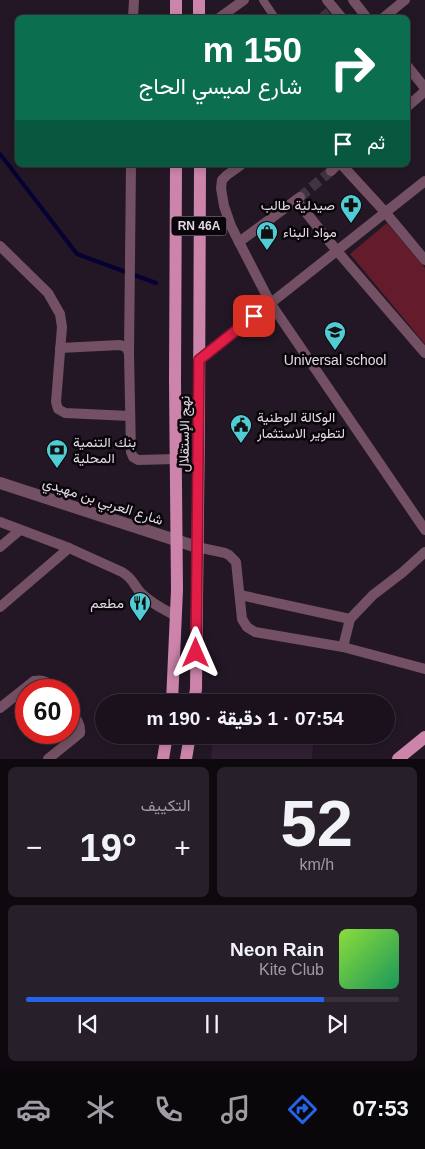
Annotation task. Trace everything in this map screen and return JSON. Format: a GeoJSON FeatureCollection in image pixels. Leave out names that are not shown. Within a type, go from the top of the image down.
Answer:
{"type":"FeatureCollection","features":[{"type":"Feature","properties":{"kind":"main road"},"geometry":{"type":"LineString","coordinates":[[176,0],[176,15]]}},
{"type":"Feature","properties":{"kind":"main road"},"geometry":{"type":"LineString","coordinates":[[199,0],[199,15]]}},
{"type":"Feature","properties":{"kind":"main road","name":"نهج الإستقلال"},"geometry":{"type":"LineString","coordinates":[[172,694],[177,590],[175,458],[176,167]]}},
{"type":"Feature","properties":{"kind":"main road","name":"نهج الإستقلال"},"geometry":{"type":"LineString","coordinates":[[195,694],[200,167]]}},
{"type":"Feature","properties":{"kind":"main road"},"geometry":{"type":"LineString","coordinates":[[398,759],[425,737]]}},
{"type":"Feature","properties":{"kind":"main road"},"geometry":{"type":"LineString","coordinates":[[163,759],[166,744]]}},
{"type":"Feature","properties":{"kind":"main road"},"geometry":{"type":"LineString","coordinates":[[186,759],[188,744]]}},
{"type":"Feature","properties":{"kind":"street"},"geometry":{"type":"LineString","coordinates":[[134,0],[134,15]]}},
{"type":"Feature","properties":{"kind":"street"},"geometry":{"type":"LineString","coordinates":[[223,15],[244,0]]}},
{"type":"Feature","properties":{"kind":"street"},"geometry":{"type":"LineString","coordinates":[[263,0],[274,15]]}},
{"type":"Feature","properties":{"kind":"street"},"geometry":{"type":"LineString","coordinates":[[352,0],[364,15]]}},
{"type":"Feature","properties":{"kind":"street"},"geometry":{"type":"LineString","coordinates":[[386,15],[404,0]]}},
{"type":"Feature","properties":{"kind":"street"},"geometry":{"type":"LineString","coordinates":[[410,70],[425,90],[410,104]]}},
{"type":"Feature","properties":{"kind":"street"},"geometry":{"type":"LineString","coordinates":[[131,167],[130,452],[138,460],[175,458]]}},
{"type":"Feature","properties":{"kind":"street"},"geometry":{"type":"LineString","coordinates":[[238,167],[222,180],[221,188],[224,206],[231,226],[271,304],[425,530]]}},
{"type":"Feature","properties":{"kind":"street"},"geometry":{"type":"LineString","coordinates":[[344,167],[425,260]]}},
{"type":"Feature","properties":{"kind":"street"},"geometry":{"type":"LineString","coordinates":[[199,360],[425,180]]}},
{"type":"Feature","properties":{"kind":"street"},"geometry":{"type":"LineString","coordinates":[[239,242],[298,198],[337,251],[425,354]]}},
{"type":"Feature","properties":{"kind":"street"},"geometry":{"type":"LineString","coordinates":[[0,246],[48,293],[60,314],[62,327],[56,402],[58,409],[64,413],[130,416]]}},
{"type":"Feature","properties":{"kind":"street"},"geometry":{"type":"LineString","coordinates":[[60,348],[120,345],[126,347],[129,353]]}},
{"type":"Feature","properties":{"kind":"street","name":"شارع العربي بن مهيدي"},"geometry":{"type":"LineString","coordinates":[[0,484],[197,547]]}},
{"type":"Feature","properties":{"kind":"street"},"geometry":{"type":"LineString","coordinates":[[0,522],[69,548],[128,576],[133,580],[138,591],[145,597],[155,605],[176,616]]}},
{"type":"Feature","properties":{"kind":"street"},"geometry":{"type":"LineString","coordinates":[[0,547],[20,530]]}},
{"type":"Feature","properties":{"kind":"street"},"geometry":{"type":"LineString","coordinates":[[197,547],[225,553],[236,562],[242,619],[255,632],[343,647],[425,669]]}},
{"type":"Feature","properties":{"kind":"street"},"geometry":{"type":"LineString","coordinates":[[0,607],[69,548]]}},
{"type":"Feature","properties":{"kind":"street"},"geometry":{"type":"LineString","coordinates":[[343,647],[350,619],[373,595],[425,552]]}},
{"type":"Feature","properties":{"kind":"street"},"geometry":{"type":"LineString","coordinates":[[240,595],[350,619]]}},
{"type":"Feature","properties":{"kind":"street"},"geometry":{"type":"LineString","coordinates":[[0,708],[15,696]]}},
{"type":"Feature","properties":{"kind":"street"},"geometry":{"type":"LineString","coordinates":[[48,759],[66,744]]}},
{"type":"Feature","properties":{"kind":"shaded area"},"geometry":{"type":"Polygon","coordinates":[[[387,223],[425,268],[425,344],[350,254],[387,223]]]}},
{"type":"Feature","properties":{"kind":"shaded area"},"geometry":{"type":"Polygon","coordinates":[[[212,744],[313,744],[312,759],[211,759],[212,744]]]}},
{"type":"Feature","properties":{"kind":"waterway"},"geometry":{"type":"LineString","coordinates":[[0,154],[77,254],[156,283]]}},
{"type":"Feature","properties":{"kind":"tunnel"},"geometry":{"type":"LineString","coordinates":[[326,15],[329,12]]}},
{"type":"Feature","properties":{"kind":"tunnel"},"geometry":{"type":"LineString","coordinates":[[300,197],[331,171]]}},
{"type":"Feature","properties":{"kind":"place","name":"صيدلية طالب"},"geometry":{"type":"Point","coordinates":[351,224]}},
{"type":"Feature","properties":{"kind":"place","name":"مواد البناء"},"geometry":{"type":"Point","coordinates":[267,251]}},
{"type":"Feature","properties":{"kind":"place","name":"Universal school"},"geometry":{"type":"Point","coordinates":[335,351]}},
{"type":"Feature","properties":{"kind":"place","name":"الوكالة الوطنية لتطوير الاستثمار"},"geometry":{"type":"Point","coordinates":[241,444]}},
{"type":"Feature","properties":{"kind":"place","name":"بنك التنمية المحلية"},"geometry":{"type":"Point","coordinates":[57,469]}},
{"type":"Feature","properties":{"kind":"place","name":"مطعم"},"geometry":{"type":"Point","coordinates":[140,622]}},
{"type":"Feature","properties":{"kind":"route"},"geometry":{"type":"LineString","coordinates":[[196,653],[199,360],[254,316]]}}]}
